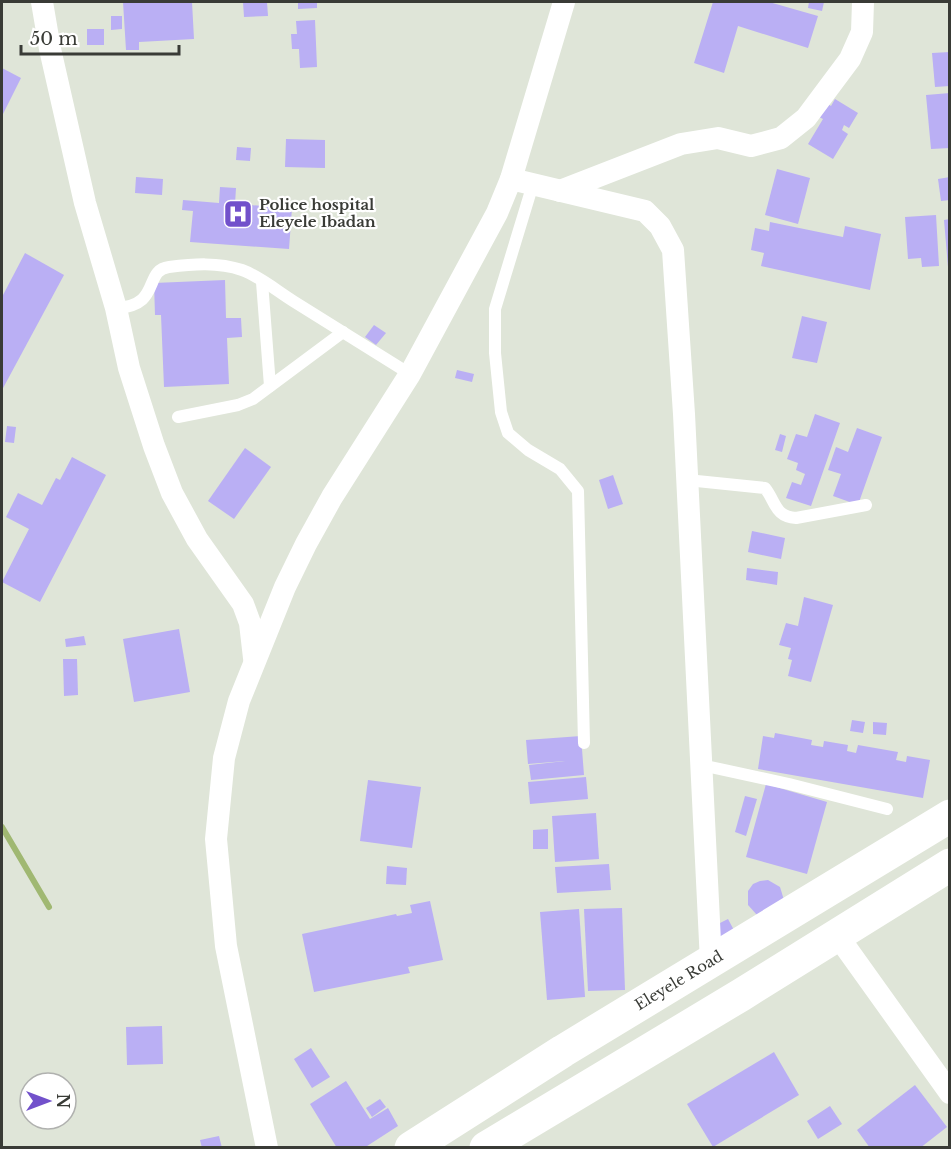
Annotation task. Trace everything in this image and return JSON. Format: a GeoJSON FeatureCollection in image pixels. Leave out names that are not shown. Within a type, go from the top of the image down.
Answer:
{"type":"FeatureCollection","features":[{"type":"Feature","properties":{"kind":"main road","name":"Eleyele Road"},"geometry":{"type":"LineString","coordinates":[[411,1148],[562,1051],[950,816]]}},
{"type":"Feature","properties":{"kind":"main road"},"geometry":{"type":"LineString","coordinates":[[486,1148],[950,865]]}},
{"type":"Feature","properties":{"kind":"street"},"geometry":{"type":"LineString","coordinates":[[42,2],[50,49],[86,203],[116,308],[129,368],[154,446],[172,493],[197,539],[243,604],[250,623],[254,663]]}},
{"type":"Feature","properties":{"kind":"street"},"geometry":{"type":"LineString","coordinates":[[267,1148],[226,946],[216,839],[224,758],[239,701],[285,587],[306,544],[332,497],[410,374],[497,213],[522,182],[564,2]]}},
{"type":"Feature","properties":{"kind":"street"},"geometry":{"type":"LineString","coordinates":[[560,191],[681,144],[718,138],[751,146],[781,138],[806,118],[850,59],[861,32],[863,2]]}},
{"type":"Feature","properties":{"kind":"street"},"geometry":{"type":"LineString","coordinates":[[522,182],[645,212],[660,226],[673,250],[711,962]]}},
{"type":"Feature","properties":{"kind":"street"},"geometry":{"type":"LineString","coordinates":[[837,935],[950,1093]]}},
{"type":"Feature","properties":{"kind":"lane"},"geometry":{"type":"LineString","coordinates":[[522,182],[495,309],[495,353],[501,412],[508,433],[528,450],[560,469],[578,491],[584,742]]}},
{"type":"Feature","properties":{"kind":"lane"},"geometry":{"type":"LineString","coordinates":[[116,308],[140,303],[147,296],[155,274],[165,267],[202,264],[243,270],[410,374]]}},
{"type":"Feature","properties":{"kind":"lane"},"geometry":{"type":"LineString","coordinates":[[262,282],[270,386]]}},
{"type":"Feature","properties":{"kind":"lane"},"geometry":{"type":"LineString","coordinates":[[178,417],[238,405],[253,399],[343,332]]}},
{"type":"Feature","properties":{"kind":"lane"},"geometry":{"type":"LineString","coordinates":[[687,480],[765,488],[772,497],[777,510],[786,517],[796,518],[866,506]]}},
{"type":"Feature","properties":{"kind":"lane"},"geometry":{"type":"LineString","coordinates":[[700,765],[789,784],[887,809]]}},
{"type":"Feature","properties":{"kind":"building"},"geometry":{"type":"Polygon","coordinates":[[[123,2],[192,2],[194,39],[139,42],[139,50],[126,50],[123,2]]]}},
{"type":"Feature","properties":{"kind":"building"},"geometry":{"type":"Polygon","coordinates":[[[243,2],[267,2],[268,16],[244,17],[243,2]]]}},
{"type":"Feature","properties":{"kind":"building"},"geometry":{"type":"Polygon","coordinates":[[[298,2],[317,2],[317,8],[298,9],[298,2]]]}},
{"type":"Feature","properties":{"kind":"building"},"geometry":{"type":"Polygon","coordinates":[[[713,2],[769,2],[818,16],[808,48],[738,26],[724,73],[694,63],[713,2]]]}},
{"type":"Feature","properties":{"kind":"building"},"geometry":{"type":"Polygon","coordinates":[[[809,2],[824,2],[822,11],[808,8],[809,2]]]}},
{"type":"Feature","properties":{"kind":"building"},"geometry":{"type":"Polygon","coordinates":[[[111,16],[122,16],[122,29],[111,30],[111,16]]]}},
{"type":"Feature","properties":{"kind":"building"},"geometry":{"type":"Polygon","coordinates":[[[315,20],[317,67],[300,68],[299,49],[292,49],[291,34],[297,34],[296,21],[315,20]]]}},
{"type":"Feature","properties":{"kind":"building"},"geometry":{"type":"Polygon","coordinates":[[[87,29],[104,29],[104,45],[87,45],[87,29]]]}},
{"type":"Feature","properties":{"kind":"building"},"geometry":{"type":"Polygon","coordinates":[[[950,52],[950,86],[935,87],[932,53],[950,52]]]}},
{"type":"Feature","properties":{"kind":"building"},"geometry":{"type":"Polygon","coordinates":[[[2,68],[21,78],[2,116],[2,68]]]}},
{"type":"Feature","properties":{"kind":"building"},"geometry":{"type":"Polygon","coordinates":[[[950,93],[950,148],[931,149],[926,95],[950,93]]]}},
{"type":"Feature","properties":{"kind":"building"},"geometry":{"type":"Polygon","coordinates":[[[835,99],[858,113],[849,128],[844,125],[842,130],[848,134],[833,159],[808,144],[823,119],[815,115],[823,101],[831,106],[835,99]]]}},
{"type":"Feature","properties":{"kind":"building"},"geometry":{"type":"Polygon","coordinates":[[[286,139],[325,140],[325,168],[285,167],[286,139]]]}},
{"type":"Feature","properties":{"kind":"building"},"geometry":{"type":"Polygon","coordinates":[[[237,147],[251,148],[250,161],[236,160],[237,147]]]}},
{"type":"Feature","properties":{"kind":"building"},"geometry":{"type":"Polygon","coordinates":[[[777,169],[810,178],[798,224],[765,215],[777,169]]]}},
{"type":"Feature","properties":{"kind":"building"},"geometry":{"type":"Polygon","coordinates":[[[136,177],[163,179],[162,195],[135,193],[136,177]]]}},
{"type":"Feature","properties":{"kind":"building"},"geometry":{"type":"Polygon","coordinates":[[[950,177],[950,200],[941,201],[938,179],[950,177]]]}},
{"type":"Feature","properties":{"kind":"building"},"geometry":{"type":"Polygon","coordinates":[[[220,187],[236,188],[235,204],[292,208],[289,249],[190,242],[193,211],[182,210],[183,200],[219,203],[220,187]]]}},
{"type":"Feature","properties":{"kind":"building"},"geometry":{"type":"Polygon","coordinates":[[[936,215],[939,266],[922,267],[921,258],[908,259],[905,217],[936,215]]]}},
{"type":"Feature","properties":{"kind":"building"},"geometry":{"type":"Polygon","coordinates":[[[950,219],[950,267],[948,267],[944,220],[950,219]]]}},
{"type":"Feature","properties":{"kind":"building"},"geometry":{"type":"Polygon","coordinates":[[[770,222],[843,237],[845,226],[881,234],[870,290],[761,266],[764,253],[751,250],[755,228],[769,231],[770,222]]]}},
{"type":"Feature","properties":{"kind":"building"},"geometry":{"type":"Polygon","coordinates":[[[25,253],[64,275],[2,390],[2,297],[25,253]]]}},
{"type":"Feature","properties":{"kind":"building"},"geometry":{"type":"Polygon","coordinates":[[[225,280],[226,318],[241,318],[242,337],[227,338],[229,384],[164,387],[161,315],[155,315],[154,283],[225,280]]]}},
{"type":"Feature","properties":{"kind":"building"},"geometry":{"type":"Polygon","coordinates":[[[802,316],[827,322],[817,363],[792,358],[802,316]]]}},
{"type":"Feature","properties":{"kind":"building"},"geometry":{"type":"Polygon","coordinates":[[[374,325],[386,333],[376,345],[365,337],[374,325]]]}},
{"type":"Feature","properties":{"kind":"building"},"geometry":{"type":"Polygon","coordinates":[[[457,370],[474,374],[472,382],[455,378],[457,370]]]}},
{"type":"Feature","properties":{"kind":"building"},"geometry":{"type":"Polygon","coordinates":[[[815,414],[840,423],[811,506],[786,498],[792,482],[801,485],[805,474],[796,470],[798,463],[787,459],[796,434],[807,437],[815,414]]]}},
{"type":"Feature","properties":{"kind":"building"},"geometry":{"type":"Polygon","coordinates":[[[7,426],[16,427],[14,443],[5,442],[7,426]]]}},
{"type":"Feature","properties":{"kind":"building"},"geometry":{"type":"Polygon","coordinates":[[[857,428],[882,437],[858,505],[833,496],[841,474],[828,470],[836,447],[848,452],[857,428]]]}},
{"type":"Feature","properties":{"kind":"building"},"geometry":{"type":"Polygon","coordinates":[[[780,434],[786,436],[782,452],[775,450],[780,434]]]}},
{"type":"Feature","properties":{"kind":"building"},"geometry":{"type":"Polygon","coordinates":[[[245,448],[271,467],[234,519],[208,501],[245,448]]]}},
{"type":"Feature","properties":{"kind":"building"},"geometry":{"type":"Polygon","coordinates":[[[72,457],[106,475],[40,602],[2,582],[29,529],[6,517],[18,493],[42,505],[56,478],[60,480],[72,457]]]}},
{"type":"Feature","properties":{"kind":"building"},"geometry":{"type":"Polygon","coordinates":[[[613,475],[623,504],[608,509],[599,480],[613,475]]]}},
{"type":"Feature","properties":{"kind":"building"},"geometry":{"type":"Polygon","coordinates":[[[752,531],[785,538],[781,559],[748,552],[752,531]]]}},
{"type":"Feature","properties":{"kind":"building"},"geometry":{"type":"Polygon","coordinates":[[[747,568],[778,572],[777,585],[746,580],[747,568]]]}},
{"type":"Feature","properties":{"kind":"building"},"geometry":{"type":"Polygon","coordinates":[[[804,597],[833,605],[811,682],[788,676],[792,660],[788,659],[791,648],[779,645],[786,623],[798,626],[804,597]]]}},
{"type":"Feature","properties":{"kind":"building"},"geometry":{"type":"Polygon","coordinates":[[[179,629],[190,692],[134,702],[123,639],[179,629]]]}},
{"type":"Feature","properties":{"kind":"building"},"geometry":{"type":"Polygon","coordinates":[[[84,636],[86,645],[66,647],[65,639],[84,636]]]}},
{"type":"Feature","properties":{"kind":"building"},"geometry":{"type":"Polygon","coordinates":[[[63,659],[77,659],[78,695],[64,696],[63,659]]]}},
{"type":"Feature","properties":{"kind":"building"},"geometry":{"type":"Polygon","coordinates":[[[852,720],[865,722],[863,733],[850,731],[852,720]]]}},
{"type":"Feature","properties":{"kind":"building"},"geometry":{"type":"Polygon","coordinates":[[[873,722],[887,723],[886,735],[873,734],[873,722]]]}},
{"type":"Feature","properties":{"kind":"building"},"geometry":{"type":"Polygon","coordinates":[[[775,733],[812,740],[811,745],[823,747],[824,741],[848,745],[847,751],[856,753],[858,745],[898,752],[896,760],[906,762],[907,756],[930,760],[923,798],[758,769],[763,736],[774,738],[775,733]]]}},
{"type":"Feature","properties":{"kind":"building"},"geometry":{"type":"Polygon","coordinates":[[[581,736],[584,775],[531,780],[529,765],[565,761],[528,764],[526,740],[581,736]]]}},
{"type":"Feature","properties":{"kind":"building"},"geometry":{"type":"Polygon","coordinates":[[[586,777],[588,799],[530,804],[528,782],[586,777]]]}},
{"type":"Feature","properties":{"kind":"building"},"geometry":{"type":"Polygon","coordinates":[[[368,780],[421,787],[412,848],[360,841],[368,780]]]}},
{"type":"Feature","properties":{"kind":"building"},"geometry":{"type":"Polygon","coordinates":[[[766,784],[827,802],[807,874],[746,857],[766,784]]]}},
{"type":"Feature","properties":{"kind":"building"},"geometry":{"type":"Polygon","coordinates":[[[745,796],[757,799],[746,836],[735,832],[745,796]]]}},
{"type":"Feature","properties":{"kind":"building"},"geometry":{"type":"Polygon","coordinates":[[[596,813],[599,859],[555,862],[552,816],[596,813]]]}},
{"type":"Feature","properties":{"kind":"building"},"geometry":{"type":"Polygon","coordinates":[[[548,829],[548,849],[533,849],[533,830],[548,829]]]}},
{"type":"Feature","properties":{"kind":"building"},"geometry":{"type":"Polygon","coordinates":[[[609,864],[611,890],[557,893],[555,867],[609,864]]]}},
{"type":"Feature","properties":{"kind":"building"},"geometry":{"type":"Polygon","coordinates":[[[387,866],[407,868],[406,885],[386,884],[387,866]]]}},
{"type":"Feature","properties":{"kind":"building"},"geometry":{"type":"Polygon","coordinates":[[[768,880],[780,887],[784,900],[757,915],[748,905],[748,891],[753,884],[768,880]]]}},
{"type":"Feature","properties":{"kind":"building"},"geometry":{"type":"Polygon","coordinates":[[[430,901],[443,960],[408,967],[410,973],[314,992],[302,934],[396,914],[397,916],[412,913],[410,905],[430,901]]]}},
{"type":"Feature","properties":{"kind":"building"},"geometry":{"type":"Polygon","coordinates":[[[622,908],[625,990],[588,991],[584,909],[622,908]]]}},
{"type":"Feature","properties":{"kind":"building"},"geometry":{"type":"Polygon","coordinates":[[[579,909],[585,997],[547,1000],[540,912],[579,909]]]}},
{"type":"Feature","properties":{"kind":"building"},"geometry":{"type":"Polygon","coordinates":[[[728,919],[736,934],[722,942],[714,926],[728,919]]]}},
{"type":"Feature","properties":{"kind":"building"},"geometry":{"type":"Polygon","coordinates":[[[162,1026],[163,1064],[127,1065],[126,1027],[162,1026]]]}},
{"type":"Feature","properties":{"kind":"building"},"geometry":{"type":"Polygon","coordinates":[[[311,1048],[330,1077],[312,1088],[294,1059],[311,1048]]]}},
{"type":"Feature","properties":{"kind":"building"},"geometry":{"type":"Polygon","coordinates":[[[774,1052],[799,1095],[713,1147],[687,1104],[774,1052]]]}},
{"type":"Feature","properties":{"kind":"building"},"geometry":{"type":"Polygon","coordinates":[[[346,1081],[370,1119],[388,1108],[398,1126],[364,1148],[337,1148],[310,1104],[346,1081]]]}},
{"type":"Feature","properties":{"kind":"building"},"geometry":{"type":"Polygon","coordinates":[[[915,1085],[947,1127],[920,1148],[870,1148],[857,1130],[915,1085]]]}},
{"type":"Feature","properties":{"kind":"building"},"geometry":{"type":"Polygon","coordinates":[[[380,1099],[386,1107],[372,1117],[366,1108],[380,1099]]]}},
{"type":"Feature","properties":{"kind":"building"},"geometry":{"type":"Polygon","coordinates":[[[830,1106],[842,1124],[818,1139],[807,1121],[830,1106]]]}},
{"type":"Feature","properties":{"kind":"building"},"geometry":{"type":"Polygon","coordinates":[[[219,1136],[222,1148],[202,1148],[200,1140],[219,1136]]]}},
{"type":"Feature","properties":{"kind":"waterway"},"geometry":{"type":"LineString","coordinates":[[2,827],[49,907]]}},
{"type":"Feature","properties":{"kind":"place","name":"Police hospital Eleyele Ibadan"},"geometry":{"type":"Point","coordinates":[238,214]}}]}
